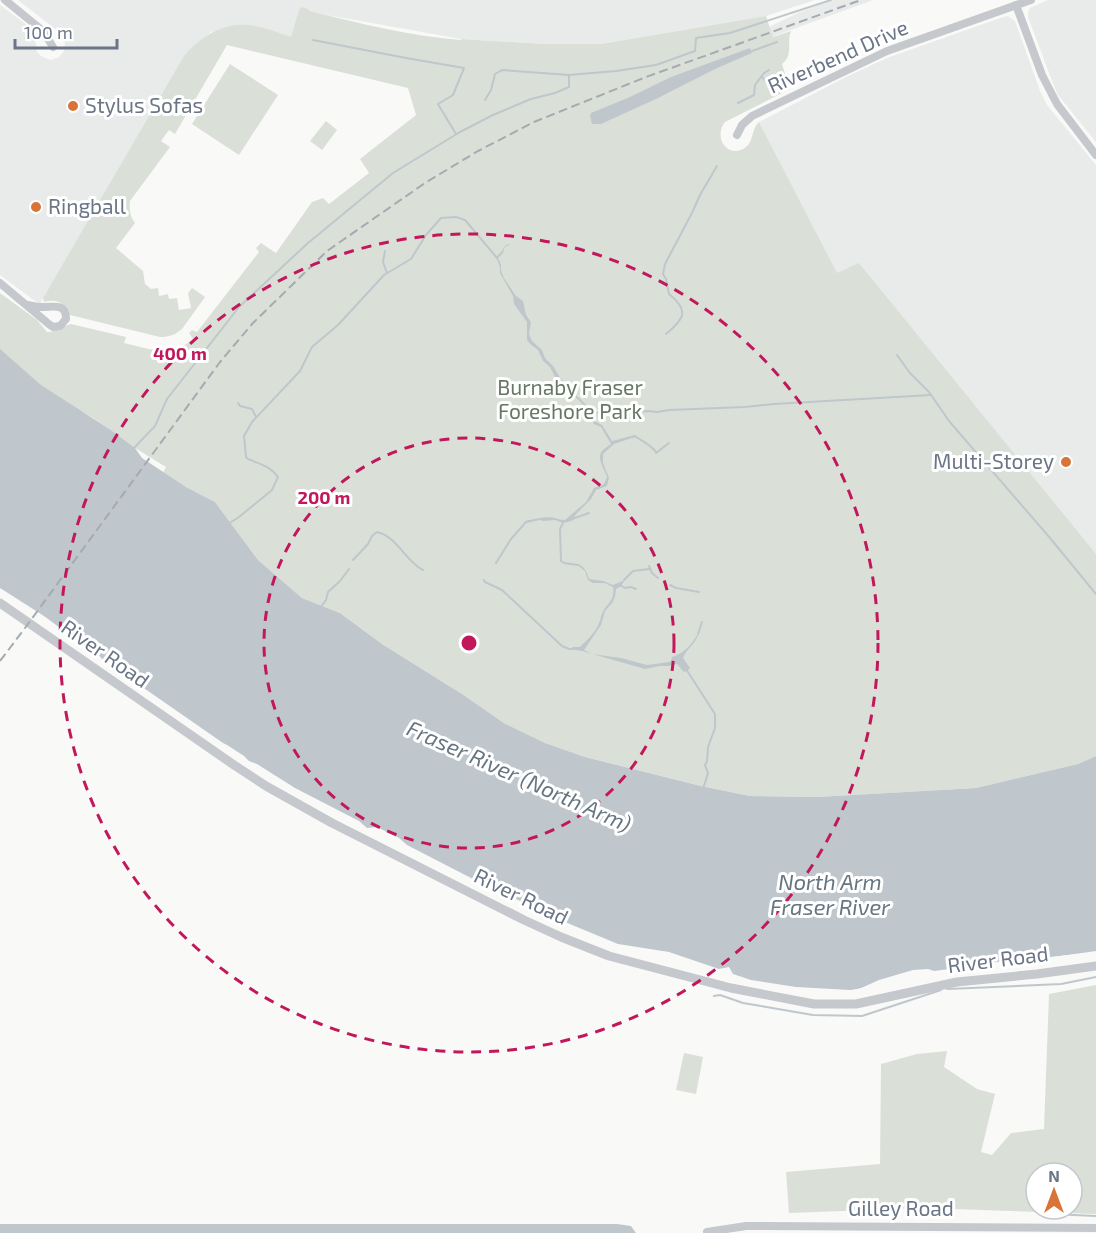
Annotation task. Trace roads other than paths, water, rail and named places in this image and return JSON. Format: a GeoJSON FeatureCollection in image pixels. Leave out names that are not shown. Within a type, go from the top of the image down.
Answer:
{"type":"FeatureCollection","features":[{"type":"Feature","properties":{"kind":"street"},"geometry":{"type":"LineString","coordinates":[[5,0],[43,31],[53,47]]}},
{"type":"Feature","properties":{"kind":"street","name":"Riverbend Drive"},"geometry":{"type":"LineString","coordinates":[[737,135],[742,125],[752,117],[887,51],[1031,0]]}},
{"type":"Feature","properties":{"kind":"street"},"geometry":{"type":"LineString","coordinates":[[1016,5],[1042,75],[1057,104],[1096,155]]}},
{"type":"Feature","properties":{"kind":"street"},"geometry":{"type":"LineString","coordinates":[[0,283],[53,327],[63,324],[66,319],[64,309],[56,306],[27,305]]}},
{"type":"Feature","properties":{"kind":"street","name":"River Road"},"geometry":{"type":"LineString","coordinates":[[0,603],[234,765],[289,800],[524,920],[609,956],[731,988],[792,1001],[833,1005],[875,1001],[957,982],[1096,966]]}},
{"type":"Feature","properties":{"kind":"street","name":"Gilley Road"},"geometry":{"type":"LineString","coordinates":[[707,1232],[746,1226],[1096,1228]]}},
{"type":"Feature","properties":{"kind":"water"},"geometry":{"type":"Polygon","coordinates":[[[750,48],[752,53],[601,124],[592,124],[591,113],[671,77],[750,48]]]}},
{"type":"Feature","properties":{"kind":"water"},"geometry":{"type":"Polygon","coordinates":[[[510,244],[504,248],[498,258],[504,278],[516,296],[523,301],[526,315],[531,322],[529,334],[532,341],[542,350],[545,358],[573,394],[566,394],[561,389],[550,367],[543,361],[538,350],[527,340],[527,322],[514,304],[513,296],[500,273],[496,257],[504,247],[510,244]]]}},
{"type":"Feature","properties":{"kind":"water","name":"North Arm Fraser River"},"geometry":{"type":"Polygon","coordinates":[[[0,349],[41,385],[135,448],[142,458],[186,487],[215,502],[258,560],[302,598],[340,613],[382,644],[504,723],[545,743],[585,757],[750,796],[817,797],[976,788],[1078,764],[1096,756],[1096,951],[892,980],[838,994],[779,988],[723,975],[667,954],[619,947],[561,926],[311,801],[237,755],[0,591],[0,349]]]}},
{"type":"Feature","properties":{"kind":"water"},"geometry":{"type":"Polygon","coordinates":[[[592,417],[594,421],[602,425],[612,441],[635,435],[635,437],[614,444],[603,454],[603,463],[609,478],[607,486],[596,490],[572,521],[563,523],[555,520],[540,520],[526,523],[526,521],[552,517],[565,520],[586,502],[594,488],[604,484],[607,477],[600,461],[600,454],[611,444],[601,427],[594,424],[592,417]]]}},
{"type":"Feature","properties":{"kind":"water"},"geometry":{"type":"Polygon","coordinates":[[[576,564],[584,568],[589,579],[613,585],[625,580],[616,589],[615,597],[605,611],[601,625],[584,650],[591,654],[570,649],[580,647],[596,630],[601,615],[612,599],[613,587],[588,580],[585,571],[576,564]]]}},
{"type":"Feature","properties":{"kind":"water"},"geometry":{"type":"Polygon","coordinates":[[[699,632],[683,658],[690,668],[684,672],[677,664],[645,669],[593,654],[647,665],[669,662],[672,657],[688,648],[699,632]]]}},
{"type":"Feature","properties":{"kind":"water"},"geometry":{"type":"Polygon","coordinates":[[[0,1224],[617,1224],[631,1226],[636,1233],[0,1233],[0,1224]]]}},
{"type":"Feature","properties":{"kind":"waterway"},"geometry":{"type":"LineString","coordinates":[[485,100],[491,90],[495,74],[502,70],[569,75],[656,65],[695,51],[696,38],[730,33],[831,0]]}},
{"type":"Feature","properties":{"kind":"waterway"},"geometry":{"type":"LineString","coordinates":[[313,40],[464,68],[453,95],[438,104],[456,134]]}},
{"type":"Feature","properties":{"kind":"waterway"},"geometry":{"type":"LineString","coordinates":[[752,51],[777,42]]}},
{"type":"Feature","properties":{"kind":"waterway"},"geometry":{"type":"LineString","coordinates":[[738,103],[754,95],[755,85],[769,70]]}},
{"type":"Feature","properties":{"kind":"waterway"},"geometry":{"type":"LineString","coordinates":[[133,449],[155,426],[167,399],[239,307],[308,243],[393,173],[460,132],[493,115],[531,99],[569,87],[569,75]]}},
{"type":"Feature","properties":{"kind":"waterway"},"geometry":{"type":"LineString","coordinates":[[762,77],[770,90]]}},
{"type":"Feature","properties":{"kind":"waterway"},"geometry":{"type":"LineString","coordinates":[[666,334],[677,324],[682,310],[669,294],[663,274],[665,264],[717,166]]}},
{"type":"Feature","properties":{"kind":"waterway"},"geometry":{"type":"LineString","coordinates":[[228,524],[272,490],[278,477],[268,468],[246,457],[244,436],[252,422],[300,371],[312,347],[338,325],[384,275],[411,259],[426,235],[441,218],[456,217],[465,220],[497,258]]}},
{"type":"Feature","properties":{"kind":"waterway"},"geometry":{"type":"LineString","coordinates":[[385,251],[383,262],[387,273]]}},
{"type":"Feature","properties":{"kind":"waterway"},"geometry":{"type":"LineString","coordinates":[[897,355],[910,373],[929,392],[949,421],[1096,594]]}},
{"type":"Feature","properties":{"kind":"waterway"},"geometry":{"type":"LineString","coordinates":[[572,394],[585,405],[592,419]]}},
{"type":"Feature","properties":{"kind":"waterway"},"geometry":{"type":"LineString","coordinates":[[591,413],[657,412],[931,395]]}},
{"type":"Feature","properties":{"kind":"waterway"},"geometry":{"type":"LineString","coordinates":[[238,403],[240,406],[252,409],[256,417]]}},
{"type":"Feature","properties":{"kind":"waterway"},"geometry":{"type":"LineString","coordinates":[[633,437],[646,443],[656,452]]}},
{"type":"Feature","properties":{"kind":"waterway"},"geometry":{"type":"LineString","coordinates":[[656,453],[669,443]]}},
{"type":"Feature","properties":{"kind":"waterway"},"geometry":{"type":"LineString","coordinates":[[572,519],[589,513]]}},
{"type":"Feature","properties":{"kind":"waterway"},"geometry":{"type":"LineString","coordinates":[[496,563],[511,539],[529,521]]}},
{"type":"Feature","properties":{"kind":"waterway"},"geometry":{"type":"LineString","coordinates":[[563,523],[560,529],[561,561],[578,565]]}},
{"type":"Feature","properties":{"kind":"waterway"},"geometry":{"type":"LineString","coordinates":[[353,560],[377,532],[391,539],[411,561],[423,570]]}},
{"type":"Feature","properties":{"kind":"waterway"},"geometry":{"type":"LineString","coordinates":[[649,566],[658,578]]}},
{"type":"Feature","properties":{"kind":"waterway"},"geometry":{"type":"LineString","coordinates":[[321,607],[328,592],[349,569]]}},
{"type":"Feature","properties":{"kind":"waterway"},"geometry":{"type":"LineString","coordinates":[[624,580],[633,571],[649,569]]}},
{"type":"Feature","properties":{"kind":"waterway"},"geometry":{"type":"LineString","coordinates":[[484,580],[502,590],[562,646],[572,649]]}},
{"type":"Feature","properties":{"kind":"waterway"},"geometry":{"type":"LineString","coordinates":[[620,585],[636,589]]}},
{"type":"Feature","properties":{"kind":"waterway"},"geometry":{"type":"LineString","coordinates":[[670,585],[699,592]]}},
{"type":"Feature","properties":{"kind":"waterway"},"geometry":{"type":"LineString","coordinates":[[698,634],[702,622]]}},
{"type":"Feature","properties":{"kind":"waterway"},"geometry":{"type":"LineString","coordinates":[[686,669],[715,714],[715,728],[708,747],[705,765],[708,773],[703,789]]}},
{"type":"Feature","properties":{"kind":"waterway"},"geometry":{"type":"LineString","coordinates":[[947,989],[1061,984],[1096,977]]}},
{"type":"Feature","properties":{"kind":"waterway"},"geometry":{"type":"LineString","coordinates":[[714,996],[720,995],[743,1003],[813,1015],[862,1016],[941,990]]}},
{"type":"Feature","properties":{"kind":"waterway"},"geometry":{"type":"LineString","coordinates":[[1084,1215],[1096,1216]]}},
{"type":"Feature","properties":{"kind":"railway"},"geometry":{"type":"LineString","coordinates":[[0,661],[220,362],[253,323],[327,251],[425,183],[478,151],[534,122],[646,77],[861,0]]}},
{"type":"Feature","properties":{"kind":"place","name":"Stylus Sofas"},"geometry":{"type":"Point","coordinates":[73,106]}},
{"type":"Feature","properties":{"kind":"place","name":"Ringball"},"geometry":{"type":"Point","coordinates":[36,207]}},
{"type":"Feature","properties":{"kind":"place","name":"Multi-Storey"},"geometry":{"type":"Point","coordinates":[1066,462]}},
{"type":"Feature","properties":{"kind":"park label","name":"Burnaby Fraser Foreshore Park"},"geometry":{"type":"Point","coordinates":[570,400]}},
{"type":"Feature","properties":{"kind":"water label","name":"Fraser River (North Arm)"},"geometry":{"type":"Point","coordinates":[519,776]}}]}
